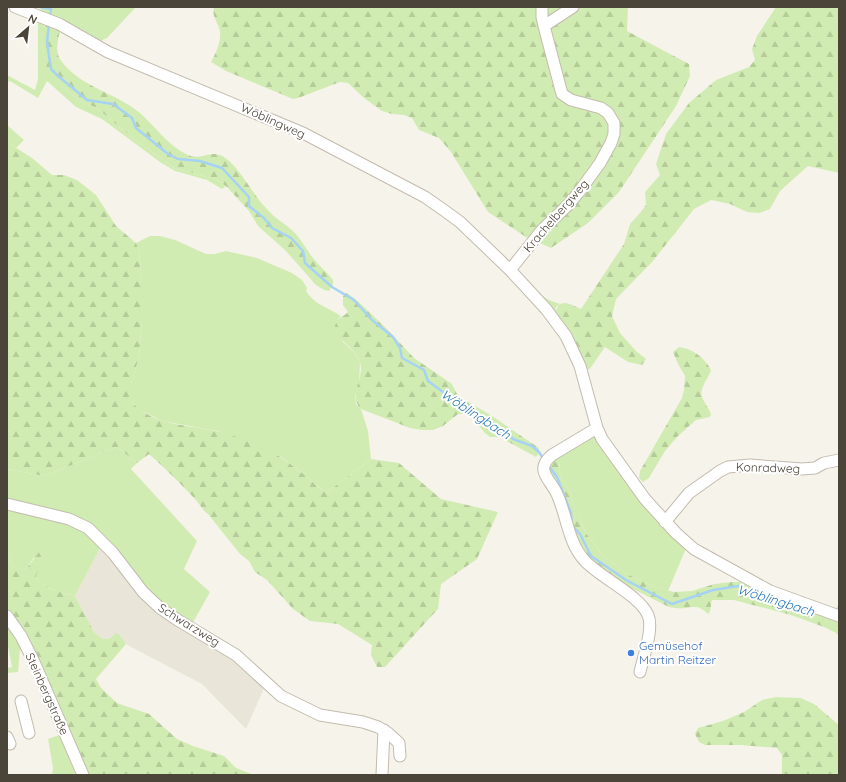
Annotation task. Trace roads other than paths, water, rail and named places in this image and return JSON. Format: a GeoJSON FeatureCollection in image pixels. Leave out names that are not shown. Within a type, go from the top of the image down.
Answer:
{"type":"FeatureCollection","features":[{"type":"Feature","properties":{"kind":"street","name":"Wöblingweg"},"geometry":{"type":"LineString","coordinates":[[15,7],[59,24],[108,52],[302,133],[425,197],[460,222],[510,270],[546,309],[566,336],[580,366],[597,428],[602,439],[645,499],[665,522],[685,542],[707,558],[770,591],[839,616]]}},
{"type":"Feature","properties":{"kind":"street","name":"Krachelbergweg"},"geometry":{"type":"LineString","coordinates":[[510,270],[542,230],[579,192],[600,163],[611,143],[614,134],[614,123],[608,113],[601,108],[570,100],[562,94],[544,26],[542,7]]}},
{"type":"Feature","properties":{"kind":"street"},"geometry":{"type":"LineString","coordinates":[[544,26],[573,7]]}},
{"type":"Feature","properties":{"kind":"street"},"geometry":{"type":"LineString","coordinates":[[597,428],[545,462],[545,475],[556,493],[578,553],[593,569],[639,604],[648,616],[649,630],[640,672]]}},
{"type":"Feature","properties":{"kind":"street","name":"Konradweg"},"geometry":{"type":"LineString","coordinates":[[665,522],[689,493],[728,467],[750,465],[784,469],[802,469],[815,468],[831,461],[839,460]]}},
{"type":"Feature","properties":{"kind":"street","name":"Konradweg"},"geometry":{"type":"LineString","coordinates":[[820,465],[839,468]]}},
{"type":"Feature","properties":{"kind":"street","name":"Schwarzweg"},"geometry":{"type":"LineString","coordinates":[[7,504],[69,520],[88,528],[113,553],[152,601],[169,615],[236,654],[281,696],[320,715],[371,724],[384,730]]}},
{"type":"Feature","properties":{"kind":"street","name":"Steinbergstraße"},"geometry":{"type":"LineString","coordinates":[[7,616],[19,632],[34,662],[83,775]]}},
{"type":"Feature","properties":{"kind":"street"},"geometry":{"type":"LineString","coordinates":[[21,701],[29,734]]}},
{"type":"Feature","properties":{"kind":"street"},"geometry":{"type":"LineString","coordinates":[[384,730],[398,743],[400,756]]}},
{"type":"Feature","properties":{"kind":"street"},"geometry":{"type":"LineString","coordinates":[[382,775],[384,730]]}},
{"type":"Feature","properties":{"kind":"waterway","name":"Wöblingbach"},"geometry":{"type":"LineString","coordinates":[[40,7],[51,9],[50,17]]}},
{"type":"Feature","properties":{"kind":"waterway","name":"Wöblingbach"},"geometry":{"type":"LineString","coordinates":[[49,24],[47,42],[51,69],[58,76],[87,100],[113,104],[132,118],[136,128],[168,154],[178,159],[200,161],[222,168],[249,197],[249,206],[264,218],[272,228],[291,238],[303,251],[305,263],[332,287],[354,300],[372,320],[393,337],[400,348],[402,358],[424,370],[428,381],[485,423],[505,431],[513,439],[532,446],[539,452],[544,460]]}},
{"type":"Feature","properties":{"kind":"waterway","name":"Wöblingbach"},"geometry":{"type":"LineString","coordinates":[[548,465],[557,477],[571,513],[572,526],[580,534],[591,556],[626,580],[672,604],[713,590],[738,586],[772,601],[812,612]]}},
{"type":"Feature","properties":{"kind":"place","name":"Gemüsehof Martin Reitzer"},"geometry":{"type":"Point","coordinates":[631,653]}}]}
